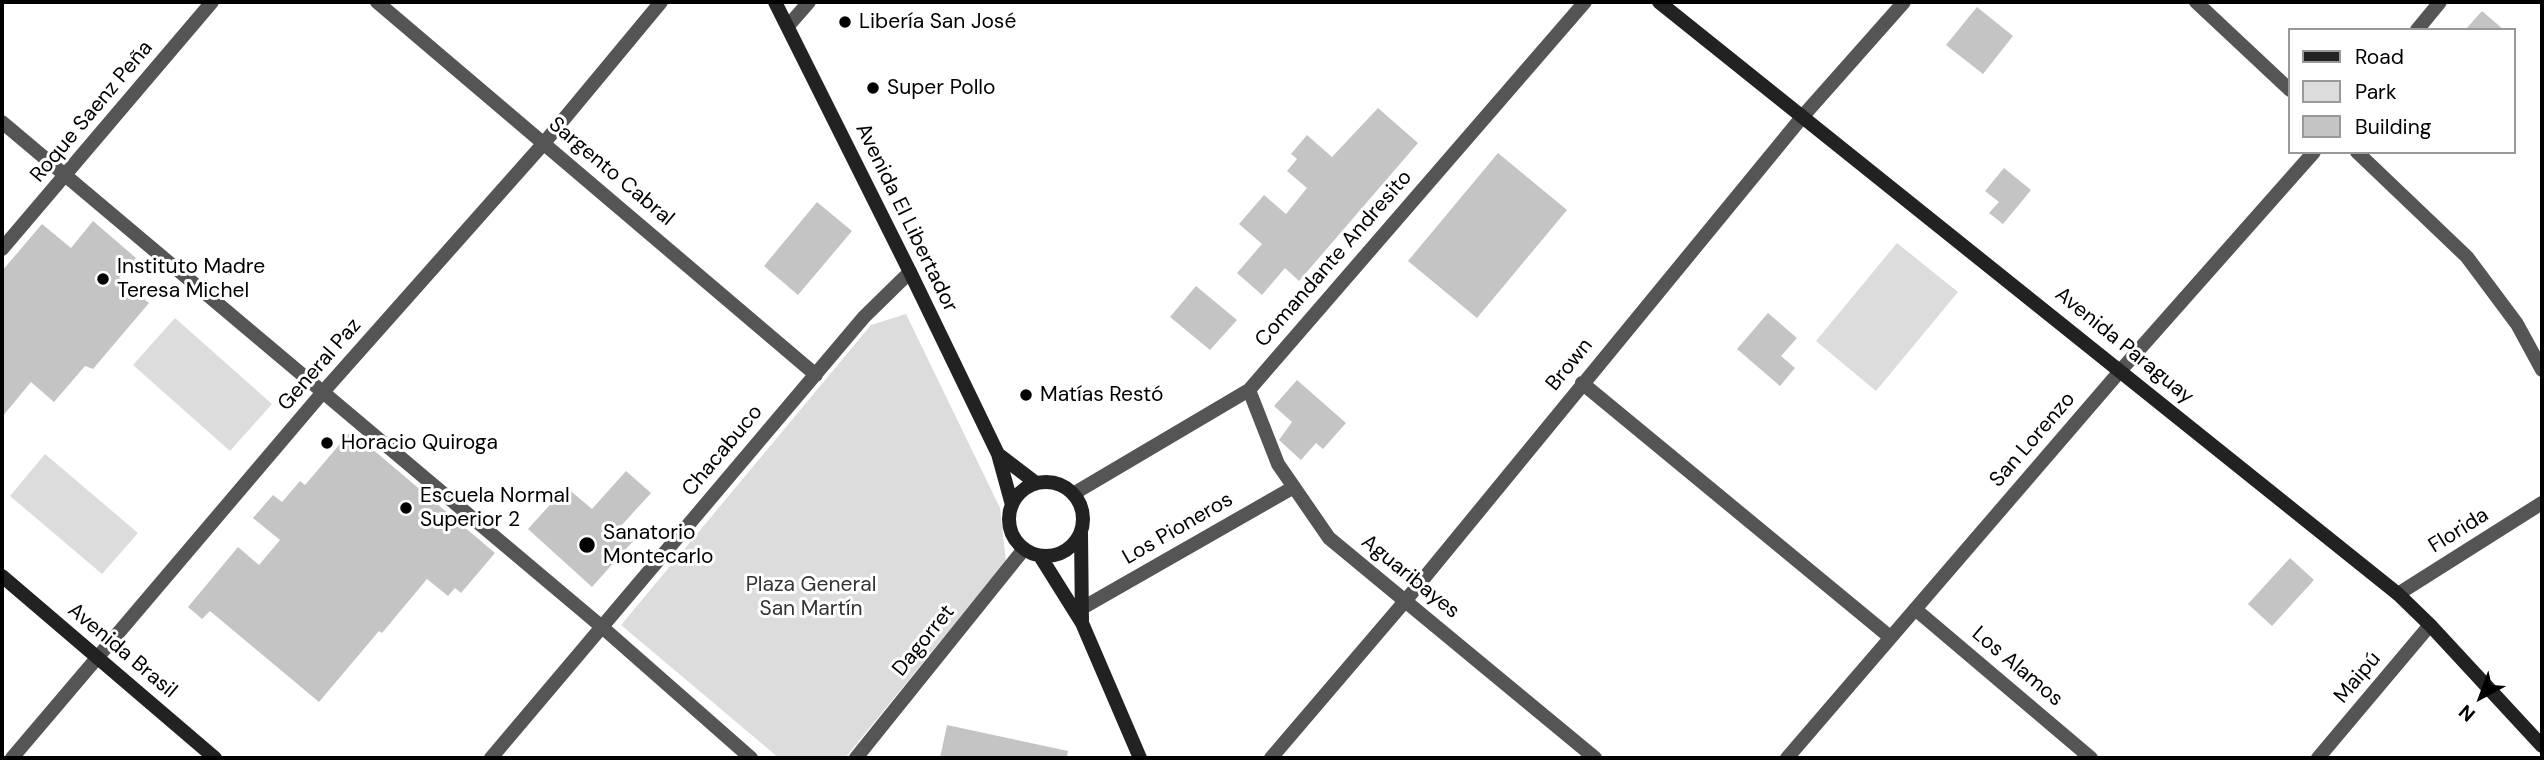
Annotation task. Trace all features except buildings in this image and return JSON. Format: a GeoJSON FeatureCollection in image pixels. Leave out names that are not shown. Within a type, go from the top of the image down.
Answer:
{"type":"FeatureCollection","features":[{"type":"Feature","properties":{"kind":"main road","name":"Avenida El Libertador"},"geometry":{"type":"LineString","coordinates":[[775,2],[998,454],[1012,505]]}},
{"type":"Feature","properties":{"kind":"main road","name":"Avenida Paraguay"},"geometry":{"type":"LineString","coordinates":[[1659,2],[2398,594],[2542,746]]}},
{"type":"Feature","properties":{"kind":"main road","name":"Avenida El Libertador"},"geometry":{"type":"LineString","coordinates":[[998,454],[1036,483]]}},
{"type":"Feature","properties":{"kind":"main road"},"geometry":{"type":"LineString","coordinates":[[1081,533],[1071,547],[1064,551],[1056,555],[1040,556],[1024,549],[1014,537],[1009,521],[1012,505],[1022,491],[1036,483],[1053,482],[1068,489],[1079,501],[1084,517],[1081,533],[1084,607],[1082,623]]}},
{"type":"Feature","properties":{"kind":"main road"},"geometry":{"type":"LineString","coordinates":[[1040,556],[1082,623],[1140,758]]}},
{"type":"Feature","properties":{"kind":"main road","name":"Avenida Brasil"},"geometry":{"type":"LineString","coordinates":[[2,576],[215,758]]}},
{"type":"Feature","properties":{"kind":"street","name":"Roque Saenz Peña"},"geometry":{"type":"LineString","coordinates":[[2,249],[212,2]]}},
{"type":"Feature","properties":{"kind":"street","name":"Sargento Cabral"},"geometry":{"type":"LineString","coordinates":[[377,2],[816,374]]}},
{"type":"Feature","properties":{"kind":"street","name":"General Paz"},"geometry":{"type":"LineString","coordinates":[[12,758],[323,392],[544,142],[661,2]]}},
{"type":"Feature","properties":{"kind":"street"},"geometry":{"type":"LineString","coordinates":[[788,26],[809,2]]}},
{"type":"Feature","properties":{"kind":"street","name":"Comandante Andresito"},"geometry":{"type":"LineString","coordinates":[[1073,494],[1249,390],[1585,2]]}},
{"type":"Feature","properties":{"kind":"street","name":"Brown"},"geometry":{"type":"LineString","coordinates":[[1271,758],[1406,600],[1804,116],[1904,2]]}},
{"type":"Feature","properties":{"kind":"street"},"geometry":{"type":"LineString","coordinates":[[2196,2],[2288,88]]}},
{"type":"Feature","properties":{"kind":"street"},"geometry":{"type":"LineString","coordinates":[[2419,28],[2440,2]]}},
{"type":"Feature","properties":{"kind":"street"},"geometry":{"type":"LineString","coordinates":[[2,122],[602,627],[751,758]]}},
{"type":"Feature","properties":{"kind":"street","name":"San Lorenzo"},"geometry":{"type":"LineString","coordinates":[[1787,758],[2121,370],[2312,154]]}},
{"type":"Feature","properties":{"kind":"street"},"geometry":{"type":"LineString","coordinates":[[2359,154],[2467,257],[2517,324],[2542,370]]}},
{"type":"Feature","properties":{"kind":"street","name":"Chacabuco"},"geometry":{"type":"LineString","coordinates":[[491,758],[864,317],[910,272]]}},
{"type":"Feature","properties":{"kind":"street"},"geometry":{"type":"LineString","coordinates":[[1582,383],[1890,637]]}},
{"type":"Feature","properties":{"kind":"street","name":"Aguaribayes"},"geometry":{"type":"LineString","coordinates":[[1249,390],[1278,464],[1329,538],[1595,758]]}},
{"type":"Feature","properties":{"kind":"street","name":"Los Pioneros"},"geometry":{"type":"LineString","coordinates":[[1084,607],[1294,487]]}},
{"type":"Feature","properties":{"kind":"street","name":"Florida"},"geometry":{"type":"LineString","coordinates":[[2398,594],[2542,503]]}},
{"type":"Feature","properties":{"kind":"street","name":"Dagorret"},"geometry":{"type":"LineString","coordinates":[[856,758],[1024,549]]}},
{"type":"Feature","properties":{"kind":"street","name":"Los Alamos"},"geometry":{"type":"LineString","coordinates":[[1915,609],[2091,758]]}},
{"type":"Feature","properties":{"kind":"street","name":"Maipú"},"geometry":{"type":"LineString","coordinates":[[2318,758],[2430,625]]}},
{"type":"Feature","properties":{"kind":"green space"},"geometry":{"type":"Polygon","coordinates":[[[1897,243],[1958,292],[1876,391],[1816,341],[1897,243]]]}},
{"type":"Feature","properties":{"kind":"green space","name":"Plaza General San Martín"},"geometry":{"type":"Polygon","coordinates":[[[906,314],[1000,508],[1006,561],[845,758],[779,758],[621,625],[871,325],[906,314]]]}},
{"type":"Feature","properties":{"kind":"green space"},"geometry":{"type":"Polygon","coordinates":[[[175,318],[272,404],[230,451],[133,365],[175,318]]]}},
{"type":"Feature","properties":{"kind":"green space"},"geometry":{"type":"Polygon","coordinates":[[[45,454],[138,533],[102,574],[10,496],[45,454]]]}},
{"type":"Feature","properties":{"kind":"place","name":"Libería San José"},"geometry":{"type":"Point","coordinates":[845,22]}},
{"type":"Feature","properties":{"kind":"place","name":"Super Pollo"},"geometry":{"type":"Point","coordinates":[873,88]}},
{"type":"Feature","properties":{"kind":"place","name":"Instituto Madre Teresa Michel"},"geometry":{"type":"Point","coordinates":[103,279]}},
{"type":"Feature","properties":{"kind":"place","name":"Matías Restó"},"geometry":{"type":"Point","coordinates":[1026,395]}},
{"type":"Feature","properties":{"kind":"place","name":"Horacio Quiroga"},"geometry":{"type":"Point","coordinates":[327,443]}},
{"type":"Feature","properties":{"kind":"place","name":"Escuela Normal Superior 2"},"geometry":{"type":"Point","coordinates":[406,508]}},
{"type":"Feature","properties":{"kind":"place","name":"Sanatorio Montecarlo"},"geometry":{"type":"Point","coordinates":[587,545]}}]}
